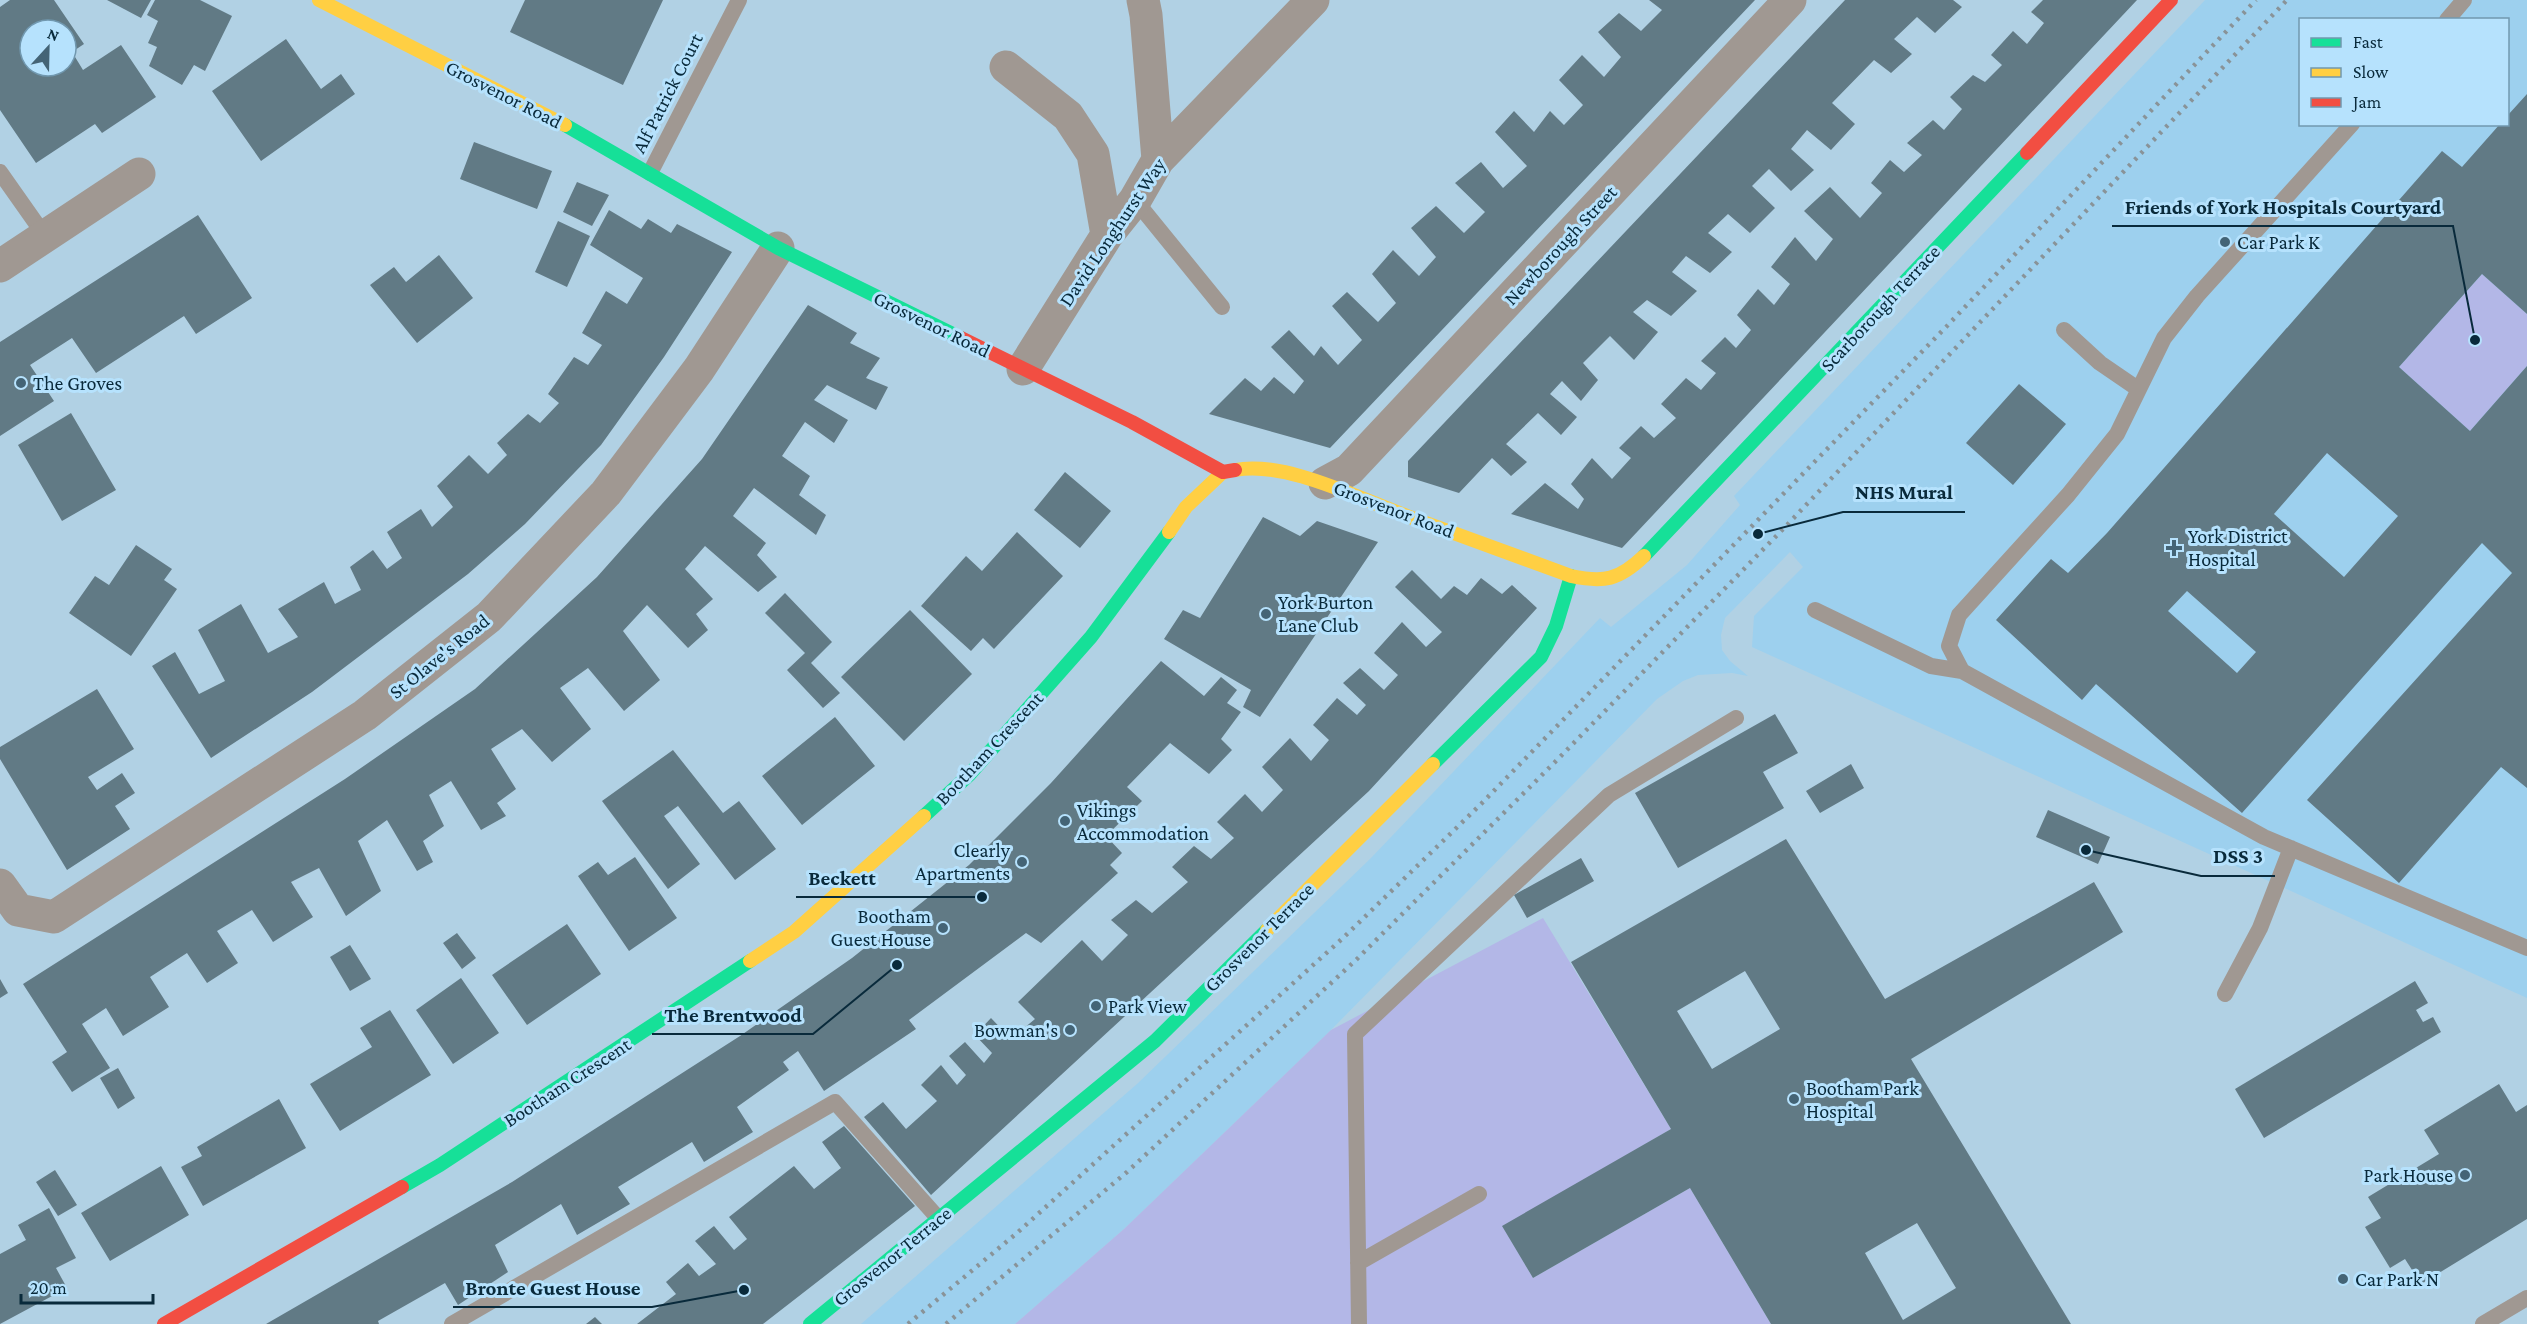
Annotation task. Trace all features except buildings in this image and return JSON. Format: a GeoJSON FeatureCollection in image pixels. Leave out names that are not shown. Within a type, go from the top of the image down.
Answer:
{"type":"FeatureCollection","features":[{"type":"Feature","properties":{"kind":"street","name":"Grosvenor Road"},"geometry":{"type":"LineString","coordinates":[[319,0],[583,134],[778,248],[1132,422],[1223,472],[1244,468],[1264,469],[1325,483],[1404,515],[1571,576]]}},
{"type":"Feature","properties":{"kind":"street"},"geometry":{"type":"LineString","coordinates":[[1143,0],[1158,160]]}},
{"type":"Feature","properties":{"kind":"street","name":"David Longhurst Way"},"geometry":{"type":"LineString","coordinates":[[1023,369],[1107,235],[1135,200],[1158,160],[1313,0]]}},
{"type":"Feature","properties":{"kind":"street","name":"Newborough Street"},"geometry":{"type":"LineString","coordinates":[[1325,483],[1349,470],[1790,0]]}},
{"type":"Feature","properties":{"kind":"street","name":"Scarborough Terrace"},"geometry":{"type":"LineString","coordinates":[[1571,576],[1591,581],[1606,581],[1623,575],[1659,542],[2171,0]]}},
{"type":"Feature","properties":{"kind":"street"},"geometry":{"type":"LineString","coordinates":[[1006,68],[1068,116],[1093,154],[1107,235]]}},
{"type":"Feature","properties":{"kind":"street"},"geometry":{"type":"LineString","coordinates":[[0,266],[139,174]]}},
{"type":"Feature","properties":{"kind":"street","name":"St Olave's Road"},"geometry":{"type":"LineString","coordinates":[[0,885],[18,910],[54,917],[365,715],[489,617],[606,493],[699,369],[778,248]]}},
{"type":"Feature","properties":{"kind":"street","name":"Bootham Crescent"},"geometry":{"type":"LineString","coordinates":[[164,1324],[441,1165],[794,932],[969,775],[1091,637],[1153,556],[1186,507],[1223,472]]}},
{"type":"Feature","properties":{"kind":"street","name":"Grosvenor Terrace"},"geometry":{"type":"LineString","coordinates":[[810,1324],[1155,1041],[1541,657],[1554,634],[1571,576]]}},
{"type":"Feature","properties":{"kind":"lane","name":"Alf Patrick Court"},"geometry":{"type":"LineString","coordinates":[[650,173],[739,0]]}},
{"type":"Feature","properties":{"kind":"lane"},"geometry":{"type":"LineString","coordinates":[[2449,18],[2464,0]]}},
{"type":"Feature","properties":{"kind":"lane"},"geometry":{"type":"LineString","coordinates":[[1962,670],[1949,646],[1959,615],[2068,495],[2116,434],[2164,338],[2197,296],[2350,126]]}},
{"type":"Feature","properties":{"kind":"lane"},"geometry":{"type":"LineString","coordinates":[[0,172],[45,236]]}},
{"type":"Feature","properties":{"kind":"lane"},"geometry":{"type":"LineString","coordinates":[[1135,200],[1221,307]]}},
{"type":"Feature","properties":{"kind":"lane"},"geometry":{"type":"LineString","coordinates":[[2064,330],[2100,363],[2138,390]]}},
{"type":"Feature","properties":{"kind":"lane"},"geometry":{"type":"LineString","coordinates":[[1815,610],[1930,666],[1962,670],[2264,837],[2527,948]]}},
{"type":"Feature","properties":{"kind":"lane"},"geometry":{"type":"LineString","coordinates":[[1359,1324],[1355,1034],[1609,795],[1736,718]]}},
{"type":"Feature","properties":{"kind":"lane"},"geometry":{"type":"LineString","coordinates":[[2225,994],[2260,928],[2291,849]]}},
{"type":"Feature","properties":{"kind":"lane"},"geometry":{"type":"LineString","coordinates":[[452,1324],[835,1102],[938,1218]]}},
{"type":"Feature","properties":{"kind":"lane"},"geometry":{"type":"LineString","coordinates":[[1358,1263],[1479,1194]]}},
{"type":"Feature","properties":{"kind":"lane"},"geometry":{"type":"LineString","coordinates":[[2483,1324],[2527,1298]]}},
{"type":"Feature","properties":{"kind":"shaded area","name":"York District Hospital"},"geometry":{"type":"Polygon","coordinates":[[[2205,0],[2527,0],[2527,998],[1752,647],[1754,616],[1803,567],[1790,552],[1725,618],[1721,635],[1722,650],[1730,661],[1748,676],[1732,673],[1698,675],[1683,681],[1657,699],[1331,1030],[1124,1229],[1015,1324],[861,1324],[1137,1084],[1371,858],[1600,618],[1611,627],[1687,565],[1740,505],[1734,496],[2205,0]]]}},
{"type":"Feature","properties":{"kind":"shaded area"},"geometry":{"type":"Polygon","coordinates":[[[2482,274],[2527,314],[2527,366],[2470,431],[2399,367],[2482,274]]]}},
{"type":"Feature","properties":{"kind":"shaded area"},"geometry":{"type":"Polygon","coordinates":[[[1543,918],[1671,1129],[1503,1227],[1533,1278],[1690,1188],[1771,1324],[1015,1324],[1124,1229],[1331,1030],[1543,918]]]}},
{"type":"Feature","properties":{"kind":"railway"},"geometry":{"type":"LineString","coordinates":[[908,1324],[1017,1233],[1343,938],[1481,804],[1946,327],[2256,0]]}},
{"type":"Feature","properties":{"kind":"railway"},"geometry":{"type":"LineString","coordinates":[[946,1324],[1127,1172],[1357,959],[1558,759],[1787,525],[2287,0]]}},
{"type":"Feature","properties":{"kind":"traffic: fast"},"geometry":{"type":"LineString","coordinates":[[565,125],[778,248],[961,338]]}},
{"type":"Feature","properties":{"kind":"traffic: fast"},"geometry":{"type":"LineString","coordinates":[[1644,556],[2027,153]]}},
{"type":"Feature","properties":{"kind":"traffic: fast"},"geometry":{"type":"LineString","coordinates":[[924,816],[969,775],[1091,637],[1169,532]]}},
{"type":"Feature","properties":{"kind":"traffic: fast"},"geometry":{"type":"LineString","coordinates":[[1433,764],[1541,657],[1556,626],[1571,576]]}},
{"type":"Feature","properties":{"kind":"traffic: fast"},"geometry":{"type":"LineString","coordinates":[[810,1324],[1155,1041],[1267,930]]}},
{"type":"Feature","properties":{"kind":"traffic: fast"},"geometry":{"type":"LineString","coordinates":[[402,1187],[440,1165],[750,961]]}},
{"type":"Feature","properties":{"kind":"traffic: slow"},"geometry":{"type":"LineString","coordinates":[[319,0],[565,125]]}},
{"type":"Feature","properties":{"kind":"traffic: slow"},"geometry":{"type":"LineString","coordinates":[[1235,470],[1255,468],[1276,471],[1322,483],[1571,576],[1593,579],[1610,578],[1627,570],[1644,556]]}},
{"type":"Feature","properties":{"kind":"traffic: slow"},"geometry":{"type":"LineString","coordinates":[[1169,532],[1186,507],[1223,472]]}},
{"type":"Feature","properties":{"kind":"traffic: slow"},"geometry":{"type":"LineString","coordinates":[[1267,930],[1433,764]]}},
{"type":"Feature","properties":{"kind":"traffic: slow"},"geometry":{"type":"LineString","coordinates":[[750,961],[794,932],[924,816]]}},
{"type":"Feature","properties":{"kind":"traffic: jam"},"geometry":{"type":"LineString","coordinates":[[2027,153],[2171,0]]}},
{"type":"Feature","properties":{"kind":"traffic: jam"},"geometry":{"type":"LineString","coordinates":[[961,338],[1132,422],[1223,472],[1235,470]]}},
{"type":"Feature","properties":{"kind":"traffic: jam"},"geometry":{"type":"LineString","coordinates":[[164,1324],[402,1187]]}},
{"type":"Feature","properties":{"kind":"place","name":"Car Park K"},"geometry":{"type":"Point","coordinates":[2225,242]}},
{"type":"Feature","properties":{"kind":"place","name":"Friends of York Hospitals Courtyard"},"geometry":{"type":"Point","coordinates":[2475,340]}},
{"type":"Feature","properties":{"kind":"place","name":"The Groves"},"geometry":{"type":"Point","coordinates":[21,383]}},
{"type":"Feature","properties":{"kind":"place","name":"NHS Mural"},"geometry":{"type":"Point","coordinates":[1758,534]}},
{"type":"Feature","properties":{"kind":"place","name":"York District Hospital"},"geometry":{"type":"Point","coordinates":[2174,548]}},
{"type":"Feature","properties":{"kind":"place","name":"York Burton Lane Club"},"geometry":{"type":"Point","coordinates":[1266,614]}},
{"type":"Feature","properties":{"kind":"place","name":"Vikings Accommodation"},"geometry":{"type":"Point","coordinates":[1065,821]}},
{"type":"Feature","properties":{"kind":"place","name":"DSS 3"},"geometry":{"type":"Point","coordinates":[2086,850]}},
{"type":"Feature","properties":{"kind":"place","name":"Clearly Apartments"},"geometry":{"type":"Point","coordinates":[1022,862]}},
{"type":"Feature","properties":{"kind":"place","name":"Beckett"},"geometry":{"type":"Point","coordinates":[982,897]}},
{"type":"Feature","properties":{"kind":"place","name":"Bootham Guest House"},"geometry":{"type":"Point","coordinates":[943,928]}},
{"type":"Feature","properties":{"kind":"place","name":"The Brentwood"},"geometry":{"type":"Point","coordinates":[897,965]}},
{"type":"Feature","properties":{"kind":"place","name":"Park View"},"geometry":{"type":"Point","coordinates":[1096,1006]}},
{"type":"Feature","properties":{"kind":"place","name":"Bowman's"},"geometry":{"type":"Point","coordinates":[1070,1030]}},
{"type":"Feature","properties":{"kind":"place","name":"Bootham Park Hospital"},"geometry":{"type":"Point","coordinates":[1794,1099]}},
{"type":"Feature","properties":{"kind":"place","name":"Park House"},"geometry":{"type":"Point","coordinates":[2465,1175]}},
{"type":"Feature","properties":{"kind":"place","name":"Car Park N"},"geometry":{"type":"Point","coordinates":[2343,1279]}},
{"type":"Feature","properties":{"kind":"place","name":"Bronte Guest House"},"geometry":{"type":"Point","coordinates":[744,1290]}}]}
